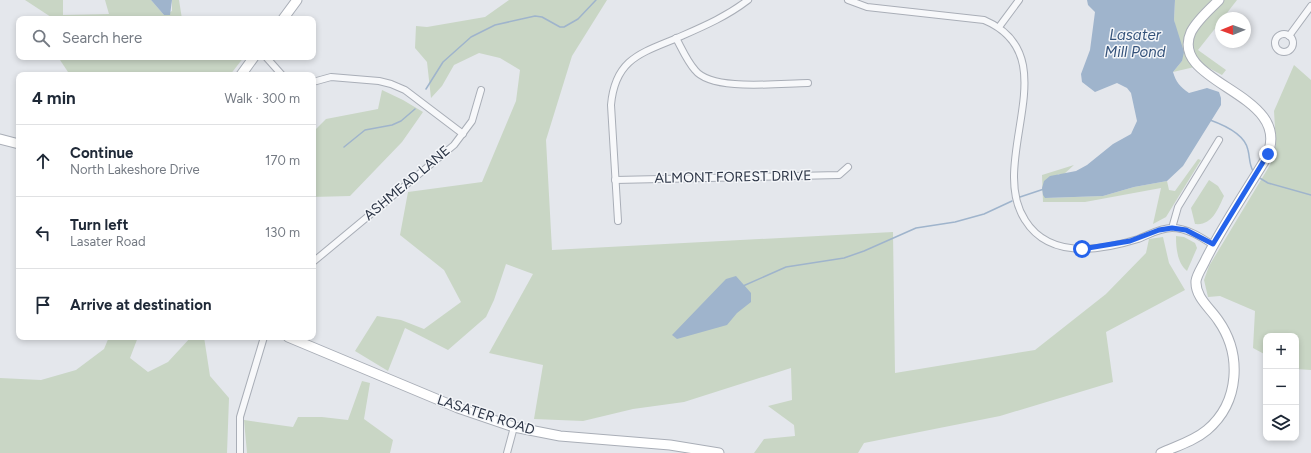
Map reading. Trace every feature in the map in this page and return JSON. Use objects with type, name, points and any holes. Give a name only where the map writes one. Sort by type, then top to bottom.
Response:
[{"type":"street","points":[[285,16],[297,0]]},
{"type":"street","points":[[618,220],[611,105],[612,95],[618,78],[623,70],[637,55],[732,12],[748,0]]},
{"type":"street","points":[[848,0],[867,7],[984,20],[999,26],[1014,40],[1024,66],[1024,88],[1014,188],[1021,212],[1034,232],[1054,245],[1082,249],[1130,241],[1159,230],[1172,228],[1186,230],[1213,244]]},
{"type":"street","points":[[999,26],[1019,0]]},
{"type":"street","points":[[1161,453],[1192,440],[1210,427],[1227,404],[1233,385],[1234,364],[1231,344],[1220,323],[1200,296],[1196,285],[1198,276],[1213,244],[1263,164],[1272,142],[1271,131],[1266,120],[1259,111],[1199,66],[1190,50],[1189,41],[1192,32],[1219,0]]},
{"type":"street","points":[[1289,36],[1311,6]]},
{"type":"street","points":[[676,38],[695,71],[708,80],[723,84],[808,83]]},
{"type":"street","points":[[243,72],[252,60]]},
{"type":"street","points":[[269,60],[279,72]]},
{"type":"street","points":[[316,81],[331,77],[379,81],[391,84],[405,90],[463,134]]},
{"type":"street","name":"ASHMEAD LANE","points":[[316,260],[454,145],[472,121],[481,90]]},
{"type":"street","points":[[0,139],[16,143]]},
{"type":"street","points":[[1172,228],[1178,207],[1219,140]]},
{"type":"street","name":"ALMONT FOREST DRIVE","points":[[615,180],[839,175],[848,167]]},
{"type":"street","points":[[240,453],[240,417],[263,340]]},
{"type":"street","name":"LASATER ROAD","points":[[295,340],[458,408],[514,427],[560,436],[670,445],[719,453]]},
{"type":"street","points":[[507,453],[514,427]]},
{"type":"green space","points":[[25,0],[63,0],[63,15],[109,14],[105,0],[151,0],[164,15],[172,11],[172,0],[179,0],[182,16],[49,16]]},
{"type":"green space","points":[[509,0],[607,0],[572,56],[546,140],[552,250],[893,232],[895,373],[1035,350],[1106,294],[1146,253],[1149,239],[1163,237],[1169,263],[1185,290],[1106,332],[1113,382],[1000,416],[864,443],[858,453],[754,453],[764,439],[795,436],[794,425],[768,406],[792,400],[791,368],[684,402],[633,409],[583,421],[534,419],[543,365],[489,353],[533,274],[506,264],[494,300],[486,317],[448,350],[405,328],[388,371],[355,351],[377,316],[401,320],[424,329],[461,302],[444,270],[400,235],[408,192],[482,182],[516,101],[520,70],[500,58],[479,53],[454,65],[442,86],[431,98],[427,62],[415,48],[416,26],[427,27],[485,17]]},
{"type":"green space","points":[[1175,0],[1237,0],[1228,12],[1215,12],[1215,29],[1198,50],[1226,70],[1222,75],[1203,65],[1173,72],[1182,61],[1174,20]]},
{"type":"green space","points":[[60,60],[242,60],[232,72],[68,72]]},
{"type":"green space","points":[[1294,65],[1311,80],[1311,370],[1299,369],[1299,333],[1263,333],[1263,353],[1253,348],[1255,311],[1220,296],[1208,297],[1204,280],[1209,266],[1270,165],[1276,145],[1274,111]]},
{"type":"green space","points":[[382,90],[423,112],[402,142],[350,196],[316,197],[316,129],[326,119],[378,109]]},
{"type":"green space","points":[[1198,159],[1201,160],[1166,217],[1153,224],[1161,188],[1085,202],[1043,202],[1042,175],[1074,165],[1064,174],[1058,174],[1046,198],[1103,196],[1134,187],[1167,181],[1169,190],[1175,191]]},
{"type":"green space","points":[[1209,180],[1218,186],[1224,196],[1214,216],[1206,222],[1195,224],[1191,208]]},
{"type":"green space","points":[[1176,236],[1184,237],[1195,243],[1197,248],[1187,271],[1179,259]]},
{"type":"green space","points":[[108,340],[137,340],[130,358],[148,372],[168,362],[188,340],[204,340],[210,376],[229,398],[227,453],[0,453],[0,378],[41,380],[76,370],[104,349]]},
{"type":"green space","points":[[362,381],[370,383],[364,419],[393,440],[390,453],[247,453],[244,420],[293,427],[298,417],[322,417],[348,420]]},
{"type":"water","points":[[151,0],[172,0],[170,15],[164,15]]},
{"type":"water","name":"Lasater Mill Pond","points":[[1087,0],[1175,0],[1174,20],[1184,52],[1182,61],[1173,72],[1176,79],[1189,93],[1207,88],[1219,92],[1221,105],[1183,166],[1167,181],[1134,187],[1103,196],[1045,198],[1042,188],[1044,181],[1050,176],[1076,171],[1087,165],[1113,144],[1131,134],[1137,121],[1131,93],[1127,88],[1117,83],[1095,92],[1082,82],[1081,74],[1090,50],[1095,12],[1088,5]]},
{"type":"water","points":[[736,276],[751,293],[751,302],[737,313],[727,325],[677,339],[672,335],[726,279]]},
{"type":"waterway","points":[[426,89],[443,62],[471,37],[495,25],[535,16],[542,17],[560,27],[564,27],[578,19],[596,0]]},
{"type":"waterway","points":[[344,147],[365,130],[392,125],[401,121],[415,109]]},
{"type":"waterway","points":[[1210,120],[1227,127],[1243,139],[1248,150],[1253,171]]},
{"type":"waterway","points":[[1258,177],[1268,183],[1311,195]]},
{"type":"waterway","points":[[1020,197],[1044,189]]},
{"type":"waterway","points":[[743,286],[786,267],[844,258],[864,251],[916,228],[955,222],[984,214],[1012,201]]},
{"type":"route","points":[[1082,249],[1130,241],[1146,236],[1163,228],[1180,228],[1213,244],[1268,154]]}]
